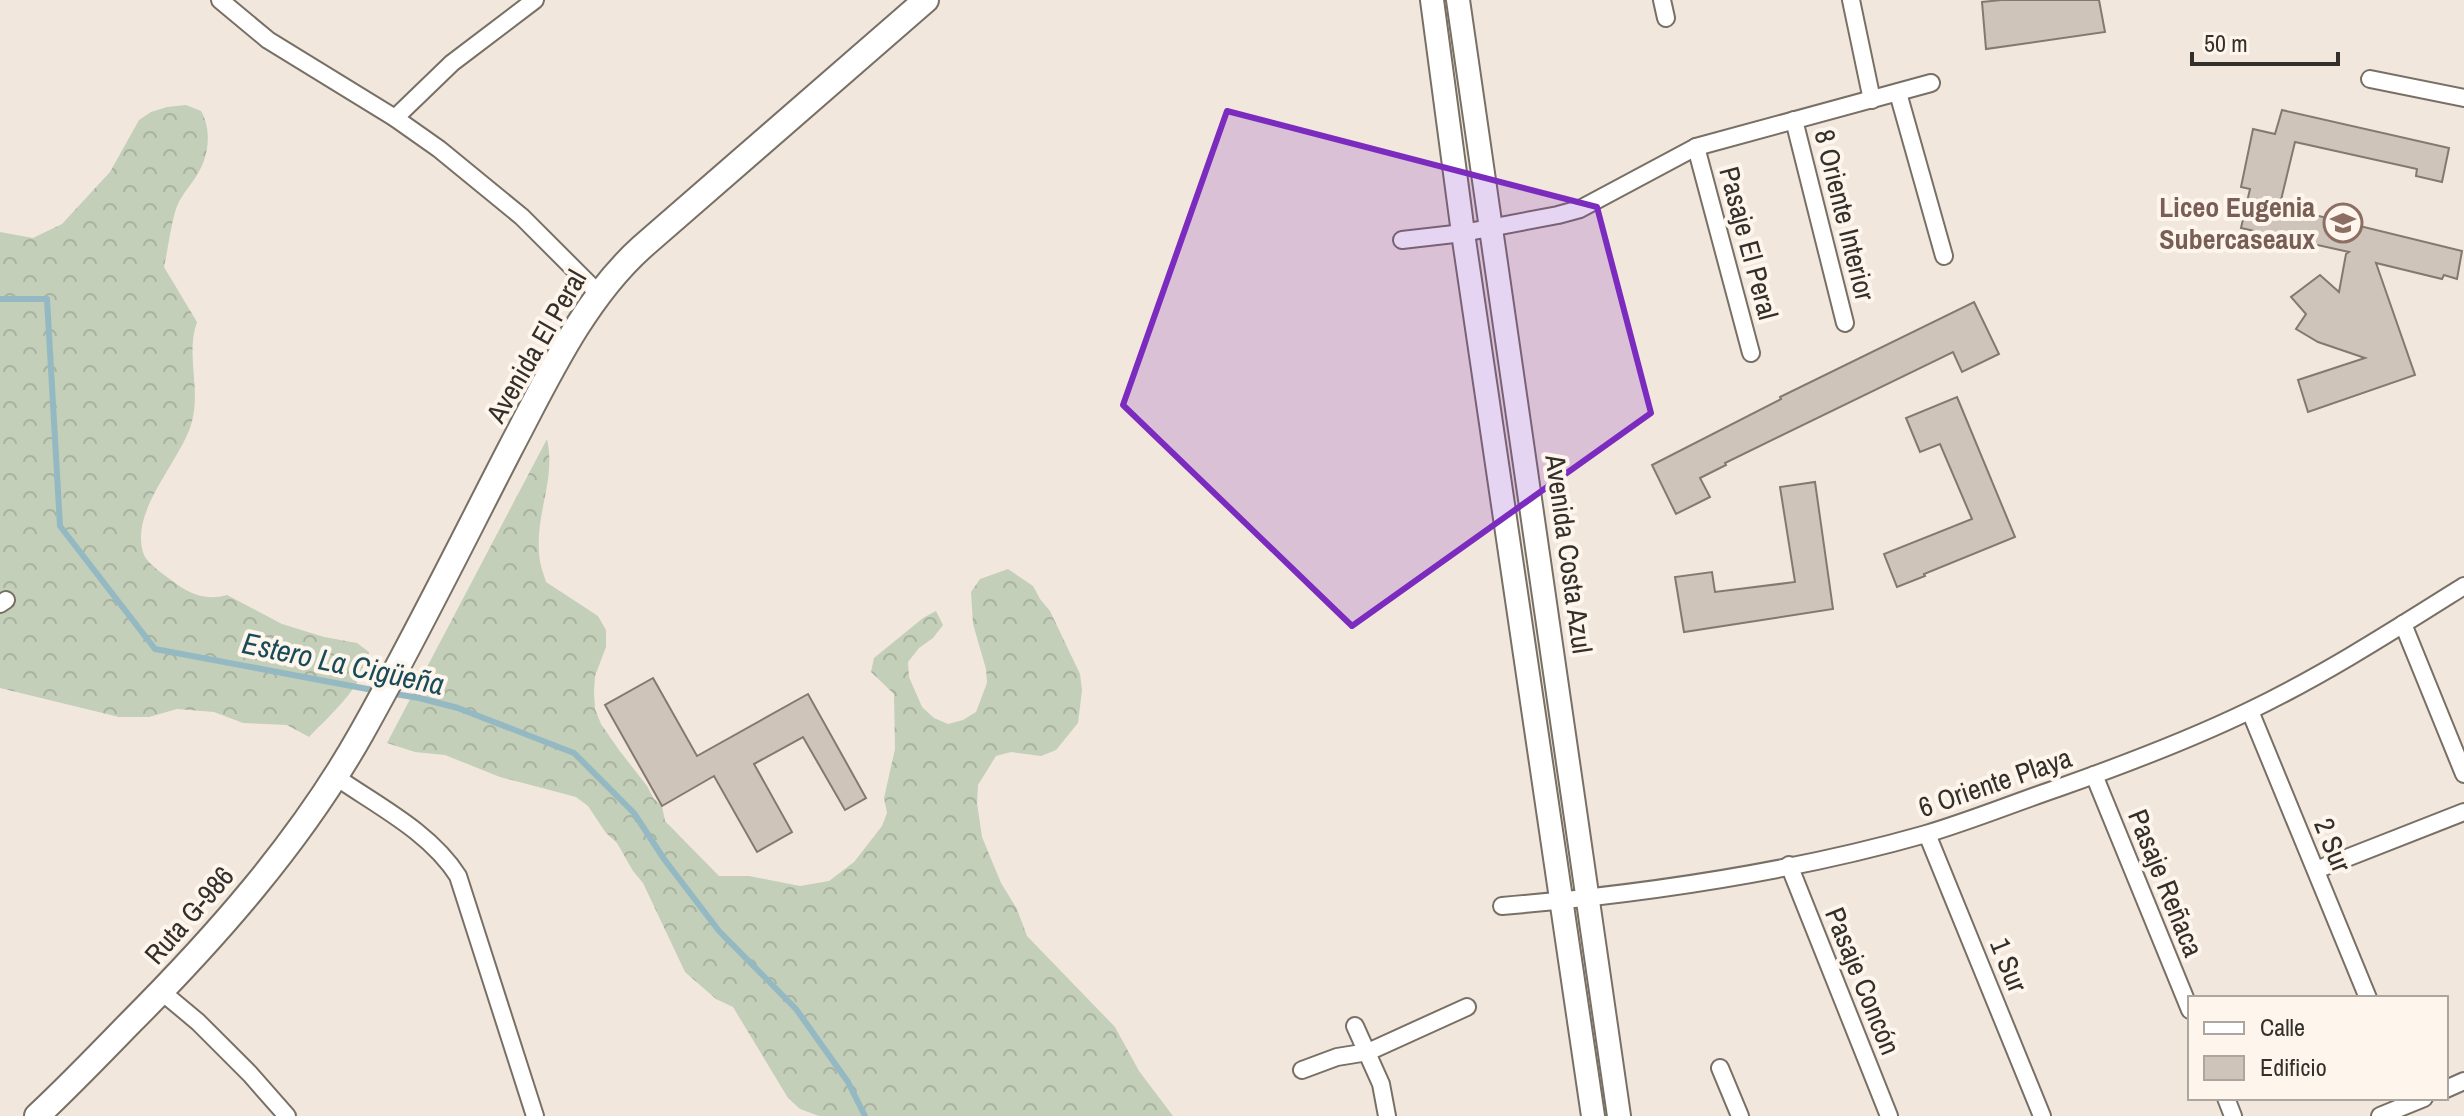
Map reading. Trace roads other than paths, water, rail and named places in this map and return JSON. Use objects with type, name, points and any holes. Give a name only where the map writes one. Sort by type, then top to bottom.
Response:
[{"type":"main road","name":"Avenida El Peral","points":[[362,733],[526,419],[598,293],[642,247],[926,0]]},
{"type":"main road","name":"Ruta G-986","points":[[37,1116],[162,992],[252,889],[336,777],[362,733]]},
{"type":"street","points":[[220,0],[281,48],[395,118],[482,182],[542,236],[598,293]]},
{"type":"street","points":[[395,118],[452,63],[535,0]]},
{"type":"street","name":"Avenida Costa Azul","points":[[1432,0],[1463,233],[1593,1116]]},
{"type":"street","name":"Avenida Costa Azul","points":[[1458,0],[1619,1116]]},
{"type":"street","points":[[1662,0],[1666,18]]},
{"type":"street","points":[[1851,0],[1872,100]]},
{"type":"street","points":[[2370,79],[2464,98]]},
{"type":"street","points":[[1402,240],[1492,228],[1580,209],[1696,147],[1931,83]]},
{"type":"street","points":[[1898,93],[1944,256]]},
{"type":"street","name":"8 Oriente Interior","points":[[1794,120],[1845,323]]},
{"type":"street","name":"Pasaje El Peral","points":[[1696,147],[1751,353]]},
{"type":"street","name":"6 Oriente Playa","points":[[1502,906],[1655,889],[1789,865],[1927,834],[2186,740],[2250,711],[2307,681],[2464,586]]},
{"type":"street","points":[[2403,624],[2464,774]]},
{"type":"street","name":"2 Sur","points":[[2250,711],[2367,996]]},
{"type":"street","name":"Pasaje Reñaca","points":[[2094,775],[2188,1005]]},
{"type":"street","points":[[336,777],[427,839],[458,876],[535,1116]]},
{"type":"street","points":[[2316,870],[2464,812]]},
{"type":"street","name":"1 Sur","points":[[1927,834],[2042,1116]]},
{"type":"street","name":"Pasaje Concón","points":[[1789,865],[1889,1116]]},
{"type":"street","points":[[162,992],[198,1022],[287,1116]]},
{"type":"street","points":[[1302,1070],[1337,1057],[1368,1052],[1467,1007]]},
{"type":"street","points":[[1355,1026],[1381,1084],[1387,1116]]},
{"type":"street","points":[[1720,1068],[1740,1116]]},
{"type":"street","points":[[2380,1116],[2415,1104]]},
{"type":"waterway","name":"Estero La Cigüeña","points":[[0,299],[47,299],[60,526],[155,649],[378,691]]},
{"type":"waterway","name":"Estero La Cigüeña","points":[[389,693],[458,708],[574,753],[634,813],[664,859],[719,931],[796,1009],[848,1082],[865,1116]]},
{"type":"place","name":"Liceo Eugenia Subercaseaux","points":[[2343,223]]}]
